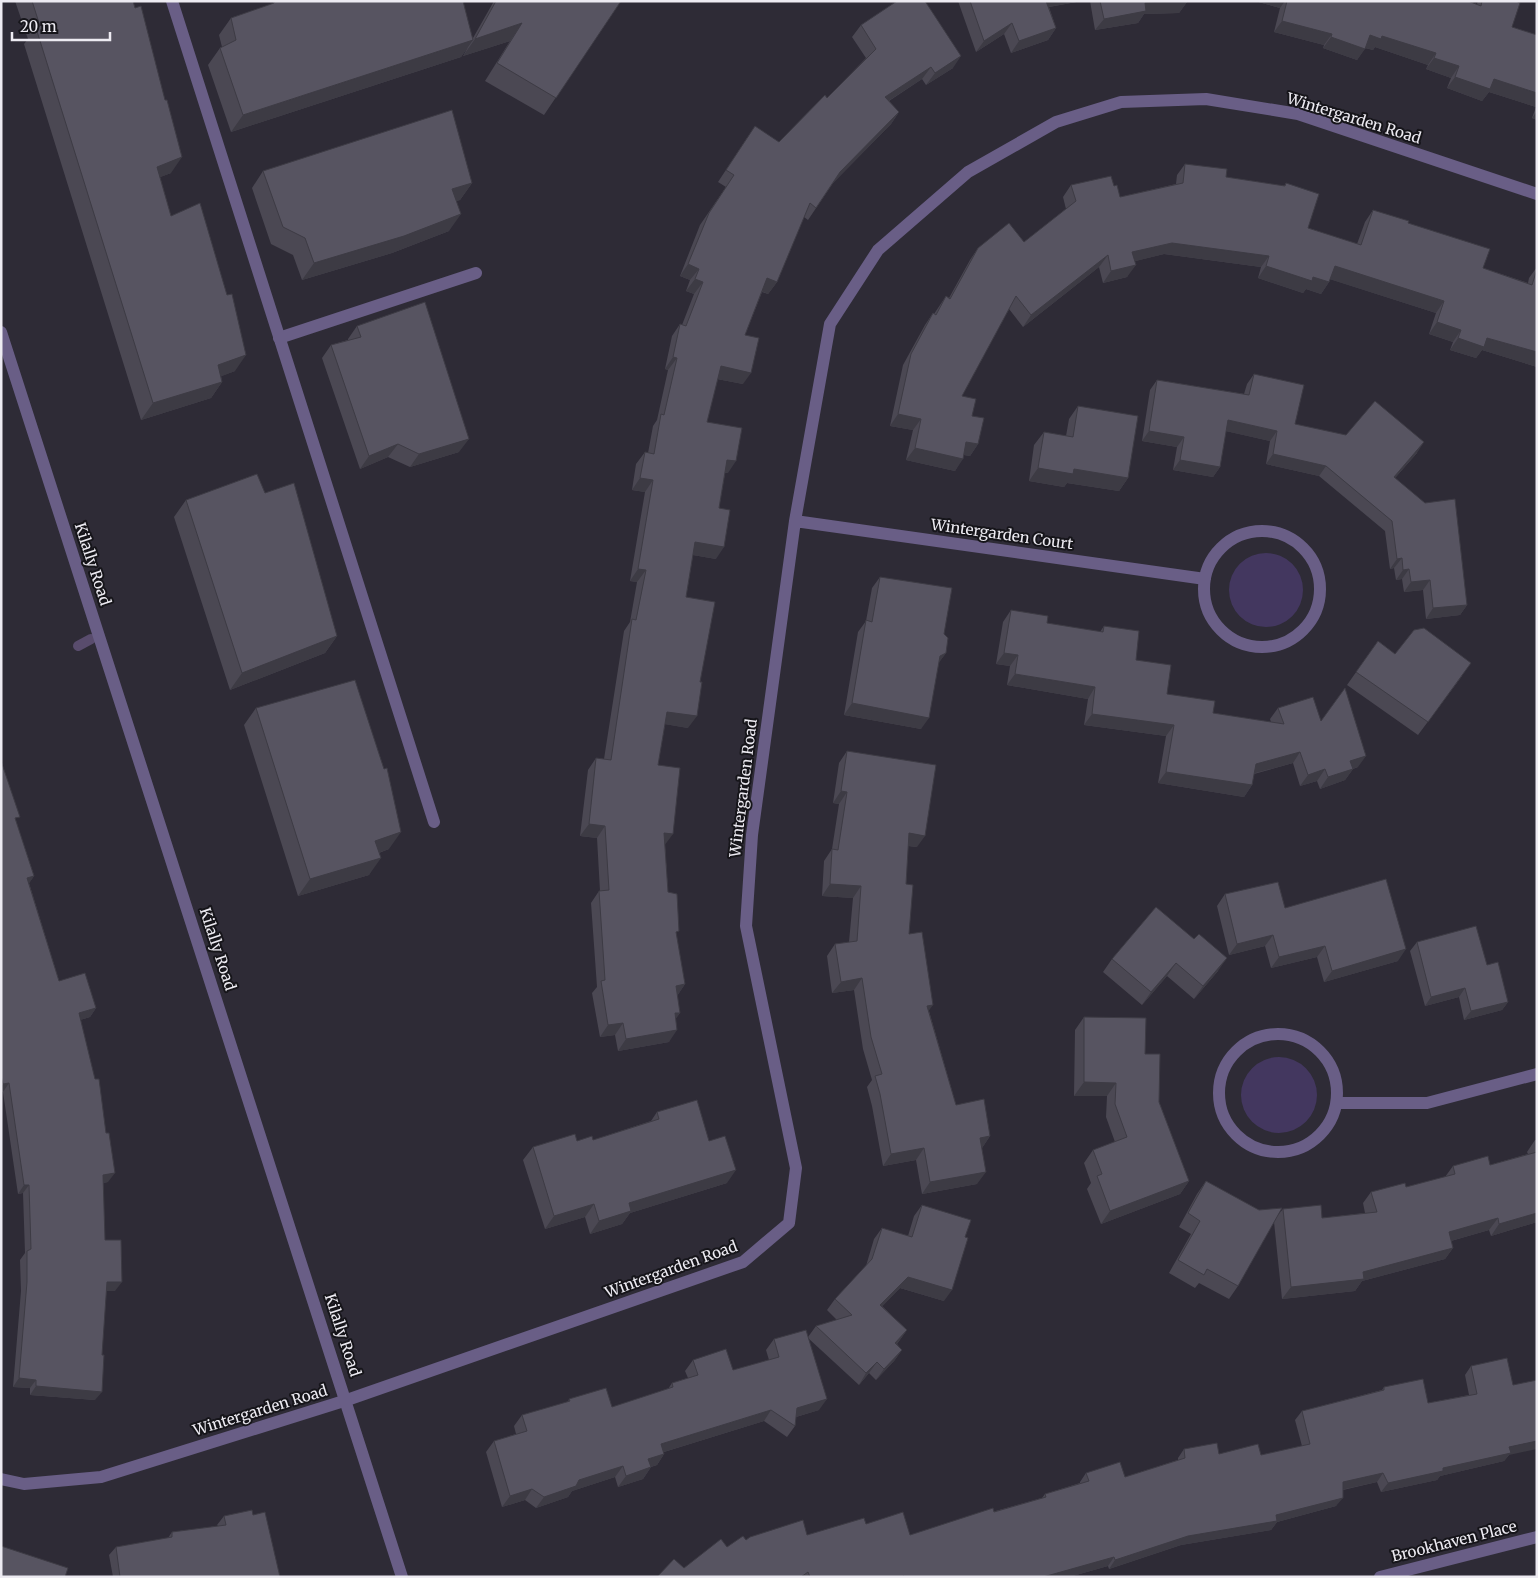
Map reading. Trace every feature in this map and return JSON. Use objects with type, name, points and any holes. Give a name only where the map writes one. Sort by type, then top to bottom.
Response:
[{"type":"street","points":[[174,2],[434,822]]},
{"type":"street","name":"Wintergarden Road","points":[[1,1479],[24,1484],[101,1477],[347,1400],[743,1262],[789,1223],[796,1168],[746,926],[752,835],[795,521],[830,324],[878,250],[968,172],[1056,122],[1121,102],[1206,99],[1298,114],[1537,194]]},
{"type":"street","points":[[279,338],[476,273]]},
{"type":"street","name":"Kilally Road","points":[[1,332],[347,1400],[402,1577]]},
{"type":"street","name":"Wintergarden Court","points":[[795,521],[1205,579]]},
{"type":"street","points":[[1254,531],[1268,531],[1283,534],[1296,541],[1306,551],[1314,563],[1319,577],[1320,592],[1317,608],[1309,624],[1297,636],[1282,644],[1265,647],[1248,645],[1232,639],[1218,628],[1209,613],[1204,596],[1205,579],[1209,565],[1227,542],[1240,535],[1254,531]]},
{"type":"street","points":[[1285,1033],[1304,1039],[1319,1050],[1330,1065],[1337,1083],[1337,1103],[1330,1122],[1318,1138],[1301,1149],[1281,1153],[1261,1151],[1243,1142],[1229,1127],[1220,1109],[1218,1089],[1223,1069],[1233,1053],[1248,1041],[1266,1034],[1285,1033]]},
{"type":"street","points":[[1337,1103],[1427,1103],[1537,1074]]},
{"type":"street","name":"Brookhaven Place","points":[[1380,1577],[1537,1537]]},
{"type":"shaded area","points":[[1259,553],[1273,553],[1287,559],[1297,569],[1303,583],[1303,597],[1297,611],[1287,621],[1273,627],[1259,627],[1245,621],[1235,611],[1229,597],[1229,583],[1235,569],[1245,559]]},
{"type":"shaded area","points":[[1279,1057],[1294,1060],[1306,1068],[1314,1080],[1317,1095],[1314,1110],[1306,1122],[1294,1130],[1279,1133],[1264,1130],[1252,1122],[1244,1110],[1241,1095],[1244,1080],[1252,1068],[1264,1060]]},
{"type":"building","points":[[32,1],[133,1],[135,8],[141,6],[182,157],[157,167],[171,216],[200,203],[227,295],[232,294],[246,355],[218,365],[222,382],[153,403],[36,28],[40,26]]},
{"type":"building","points":[[274,1],[463,1],[473,40],[243,115],[220,48],[236,40],[231,18],[274,3]]},
{"type":"building","points":[[496,1],[621,1],[556,98],[497,63],[522,23],[475,39]]},
{"type":"building","points":[[897,1],[925,1],[961,56],[935,73],[931,67],[885,97],[899,112],[840,172],[816,208],[810,203],[777,282],[767,278],[745,335],[759,338],[751,373],[721,366],[707,422],[742,428],[736,461],[727,460],[719,508],[730,510],[724,547],[695,542],[686,597],[715,602],[700,682],[702,682],[697,716],[667,712],[658,765],[680,768],[673,834],[664,833],[668,892],[677,894],[679,931],[676,932],[685,984],[676,986],[680,1013],[675,1013],[677,1030],[626,1039],[623,1023],[608,1025],[601,981],[605,980],[599,891],[609,890],[605,826],[589,824],[596,758],[611,760],[632,619],[636,620],[646,570],[638,569],[653,480],[640,478],[645,452],[654,454],[661,414],[664,415],[677,358],[673,357],[680,324],[686,326],[703,282],[695,279],[699,269],[688,264],[709,213],[734,175],[726,170],[755,126],[779,142],[825,95],[827,98],[876,49],[861,25]]},
{"type":"building","points":[[970,1],[1046,1],[1056,28],[1019,41],[1012,23],[984,41]]},
{"type":"building","points":[[1100,1],[1187,1],[1145,3],[1146,11],[1104,19]]},
{"type":"building","points":[[1287,1],[1468,1],[1481,6],[1482,1],[1516,1],[1520,3],[1512,27],[1537,35],[1537,93],[1494,79],[1490,89],[1455,77],[1459,66],[1434,58],[1436,53],[1382,36],[1381,39],[1370,35],[1365,49],[1331,37],[1332,34],[1282,21]]},
{"type":"building","points":[[452,110],[472,183],[452,189],[461,214],[404,236],[314,263],[305,238],[283,227],[263,171]]},
{"type":"building","points":[[1185,164],[1227,169],[1226,177],[1285,186],[1286,183],[1319,194],[1308,228],[1361,245],[1373,210],[1490,249],[1483,268],[1532,285],[1537,269],[1537,352],[1487,338],[1484,347],[1458,338],[1461,330],[1437,322],[1444,301],[1335,266],[1329,282],[1313,277],[1312,281],[1266,266],[1269,256],[1172,243],[1132,252],[1136,265],[1111,271],[1108,255],[1031,315],[1016,296],[962,396],[976,399],[972,416],[984,418],[978,444],[966,442],[963,459],[915,448],[921,419],[898,414],[911,354],[933,313],[936,315],[946,296],[950,299],[978,248],[1009,223],[1024,242],[1076,201],[1071,185],[1111,176],[1114,186],[1117,185],[1120,197],[1183,183]]},
{"type":"building","points":[[425,302],[469,439],[419,454],[398,444],[369,456],[331,345],[361,337],[357,326]]},
{"type":"building","points":[[1254,374],[1304,385],[1295,424],[1346,435],[1375,401],[1424,442],[1394,477],[1425,503],[1455,499],[1467,605],[1433,608],[1430,580],[1411,582],[1409,569],[1403,570],[1402,558],[1397,559],[1392,521],[1326,466],[1273,454],[1277,431],[1228,420],[1220,467],[1180,460],[1184,437],[1149,431],[1157,380],[1249,395]]},
{"type":"building","points":[[1078,406],[1138,416],[1128,478],[1074,469],[1073,474],[1038,468],[1044,432],[1073,437]]},
{"type":"building","points":[[257,474],[265,493],[294,483],[337,636],[242,673],[186,500]]},
{"type":"building","points":[[880,577],[952,588],[944,634],[948,638],[946,653],[940,656],[929,718],[852,703],[866,620],[872,622]]},
{"type":"building","points":[[1011,610],[1048,616],[1047,623],[1103,632],[1104,626],[1139,631],[1136,660],[1171,665],[1167,694],[1215,701],[1213,713],[1284,724],[1278,708],[1313,697],[1321,721],[1345,688],[1366,756],[1350,761],[1353,769],[1328,777],[1325,769],[1308,775],[1300,752],[1256,764],[1252,785],[1166,772],[1174,725],[1092,714],[1095,687],[1015,674],[1018,655],[1004,653]]},
{"type":"building","points":[[1424,628],[1471,663],[1428,722],[1356,672],[1378,641],[1395,654],[1414,630]]},
{"type":"building","points":[[355,680],[384,769],[387,768],[401,832],[375,841],[381,858],[310,879],[256,708]]},
{"type":"building","points":[[847,751],[936,765],[925,836],[909,833],[906,884],[913,885],[909,934],[922,932],[933,1005],[927,1006],[956,1105],[984,1099],[990,1136],[980,1138],[986,1172],[930,1182],[924,1148],[891,1154],[875,1076],[882,1074],[871,1037],[862,978],[841,982],[835,944],[857,941],[861,886],[830,884],[832,849],[838,850],[847,792],[841,791]]},
{"type":"building","points":[[1,761],[20,817],[15,818],[34,876],[27,878],[59,981],[85,973],[96,1008],[79,1013],[95,1079],[99,1079],[106,1133],[109,1133],[115,1173],[103,1175],[105,1240],[121,1240],[122,1282],[107,1282],[102,1355],[104,1355],[102,1392],[36,1386],[36,1380],[19,1378],[27,1282],[27,1251],[31,1249],[29,1185],[24,1185],[9,1083],[3,1084],[1,1076]]},
{"type":"building","points":[[1386,879],[1406,949],[1332,971],[1325,946],[1279,957],[1273,935],[1237,944],[1225,894],[1278,882],[1285,908]]},
{"type":"building","points":[[1156,907],[1194,939],[1199,934],[1227,958],[1203,986],[1176,963],[1151,992],[1112,959]]},
{"type":"building","points":[[1476,926],[1487,965],[1498,962],[1508,1002],[1471,1011],[1465,988],[1431,997],[1417,942]]},
{"type":"building","points":[[1084,1017],[1146,1018],[1145,1054],[1160,1054],[1159,1102],[1189,1181],[1110,1211],[1097,1176],[1102,1174],[1093,1150],[1127,1137],[1115,1104],[1116,1083],[1084,1082]]},
{"type":"building","points":[[697,1100],[709,1141],[725,1136],[736,1170],[629,1203],[631,1211],[599,1221],[594,1204],[554,1216],[533,1147],[575,1134],[577,1141],[592,1136],[593,1140],[659,1119],[657,1112]]},
{"type":"building","points":[[1537,1152],[1537,1213],[1499,1224],[1498,1218],[1449,1232],[1453,1248],[1363,1272],[1364,1279],[1291,1287],[1283,1209],[1321,1205],[1322,1218],[1377,1212],[1371,1192],[1405,1183],[1406,1187],[1455,1174],[1453,1166],[1488,1156],[1490,1165]]},
{"type":"building","points":[[1206,1181],[1259,1210],[1282,1208],[1238,1286],[1207,1269],[1204,1275],[1178,1260],[1200,1221],[1188,1213]]},
{"type":"building","points":[[922,1205],[971,1220],[965,1237],[968,1238],[952,1290],[908,1277],[880,1305],[907,1330],[895,1343],[902,1350],[884,1369],[877,1362],[866,1373],[816,1326],[852,1315],[835,1299],[872,1259],[882,1228],[912,1237]]},
{"type":"building","points":[[806,1330],[827,1399],[797,1408],[795,1426],[771,1410],[661,1444],[664,1454],[648,1459],[651,1467],[626,1476],[623,1466],[579,1480],[576,1486],[544,1497],[532,1489],[510,1496],[494,1441],[527,1431],[522,1415],[606,1388],[612,1407],[673,1387],[672,1383],[698,1375],[693,1360],[726,1349],[733,1370],[779,1357],[774,1339]]},
{"type":"building","points":[[1507,1358],[1513,1385],[1537,1380],[1537,1441],[1509,1447],[1511,1453],[1443,1468],[1443,1471],[1388,1483],[1383,1473],[1343,1482],[1343,1498],[1276,1515],[1277,1521],[1188,1536],[1115,1560],[1114,1557],[1043,1577],[810,1577],[808,1572],[801,1577],[657,1577],[674,1559],[684,1568],[721,1539],[727,1547],[743,1536],[746,1540],[750,1537],[803,1520],[807,1535],[864,1518],[866,1524],[903,1512],[910,1535],[993,1508],[994,1512],[1046,1497],[1045,1494],[1089,1481],[1086,1473],[1120,1462],[1125,1477],[1185,1458],[1184,1449],[1217,1443],[1219,1454],[1258,1444],[1261,1455],[1310,1444],[1302,1411],[1384,1390],[1384,1387],[1423,1379],[1428,1403],[1477,1394],[1471,1366]]},
{"type":"building","points":[[252,1510],[253,1515],[265,1512],[280,1577],[120,1577],[116,1547],[172,1537],[172,1532],[226,1525],[224,1516]]},
{"type":"building","points":[[1,1546],[68,1568],[65,1577],[1,1577]]},
{"type":"waterway","points":[[78,646],[91,639]]}]
